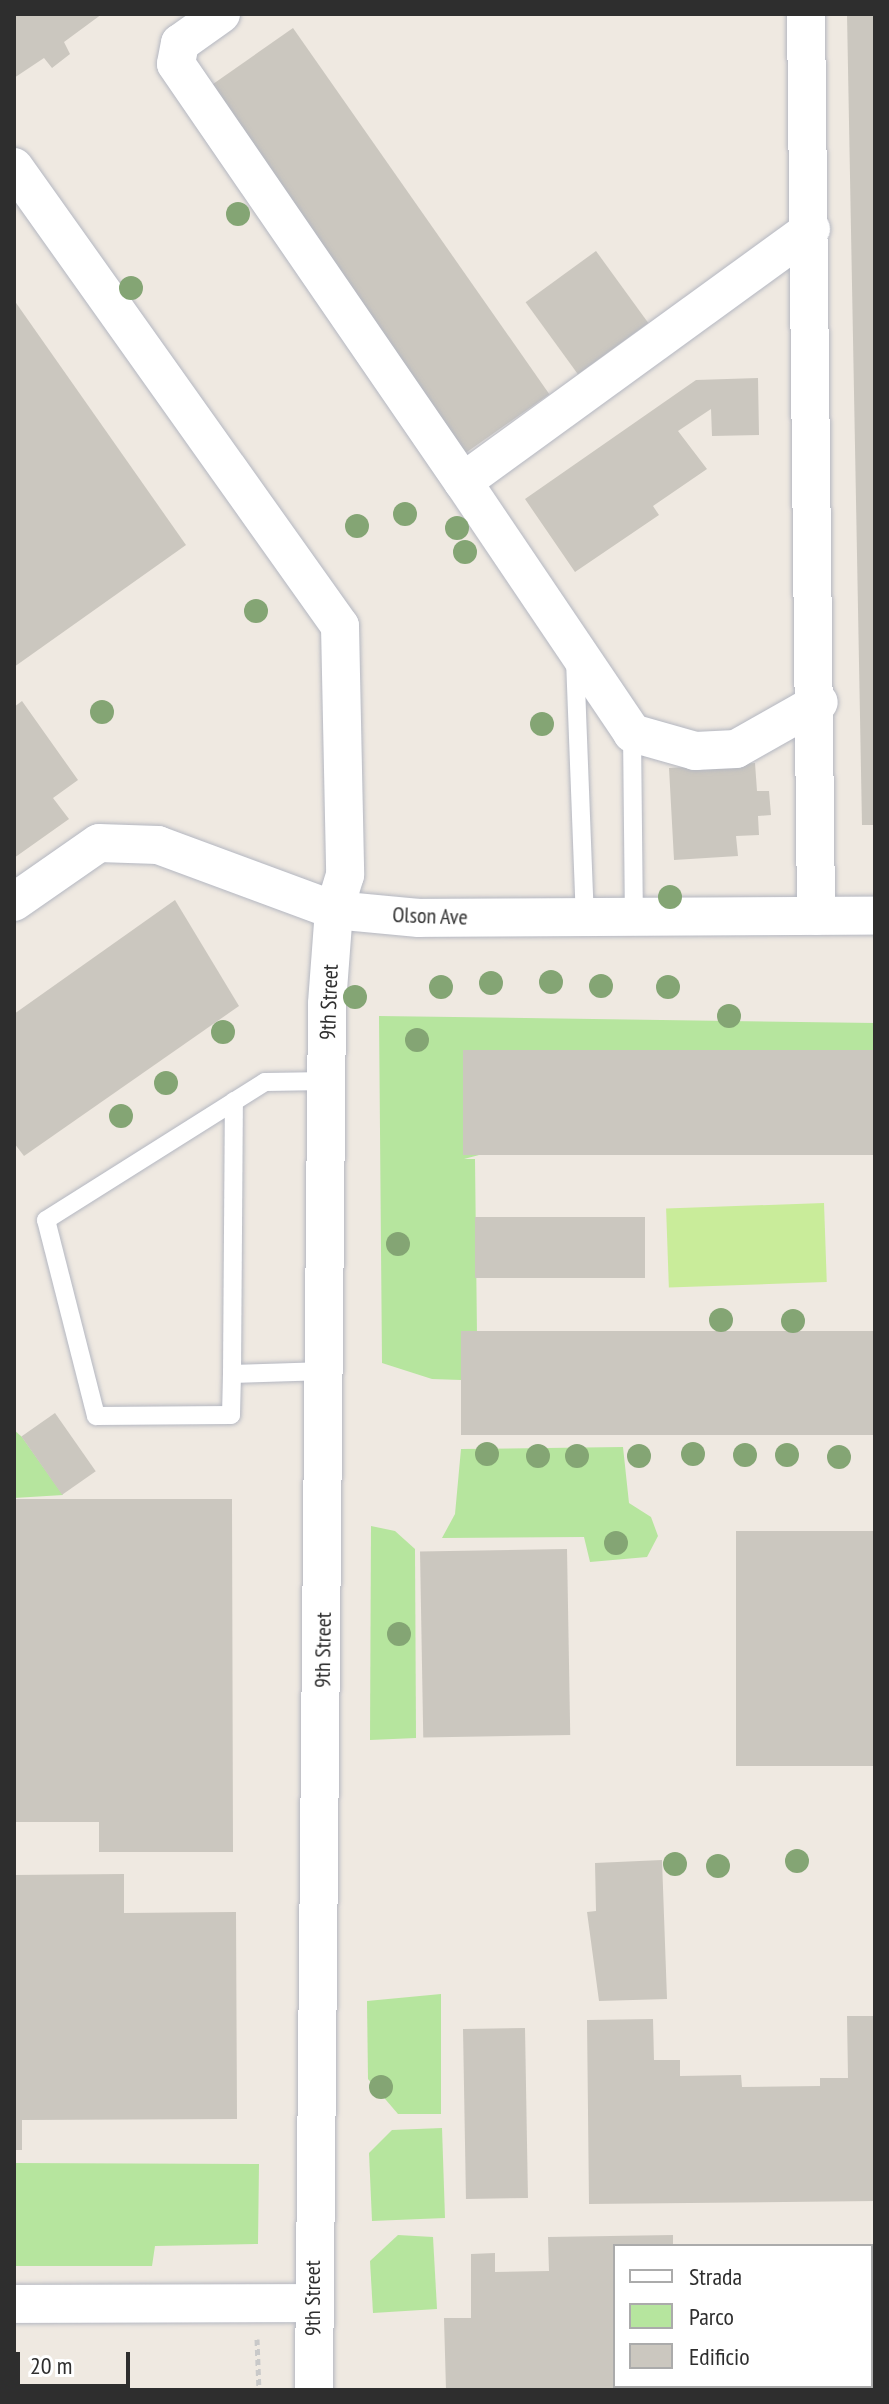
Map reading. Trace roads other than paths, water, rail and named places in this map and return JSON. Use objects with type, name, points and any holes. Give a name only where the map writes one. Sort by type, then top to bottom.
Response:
[{"type":"street","points":[[221,14],[180,43],[176,64],[632,733],[695,751],[736,749],[819,702]]},
{"type":"street","points":[[806,14],[819,702],[816,916]]},
{"type":"street","name":"9th Street","points":[[14,167],[340,626],[345,875],[334,910],[327,1081],[314,2390]]},
{"type":"street","points":[[463,482],[811,229]]},
{"type":"street","name":"Olson Ave","points":[[14,902],[99,843],[158,845],[334,910],[585,917],[875,916]]},
{"type":"street","points":[[14,2304],[313,2303]]},
{"type":"lane","points":[[575,649],[585,917]]},
{"type":"lane","points":[[632,733],[634,917]]},
{"type":"lane","points":[[234,1101],[231,1415],[96,1416],[46,1220],[234,1101],[265,1082],[327,1081]]},
{"type":"lane","points":[[232,1374],[326,1371]]}]
